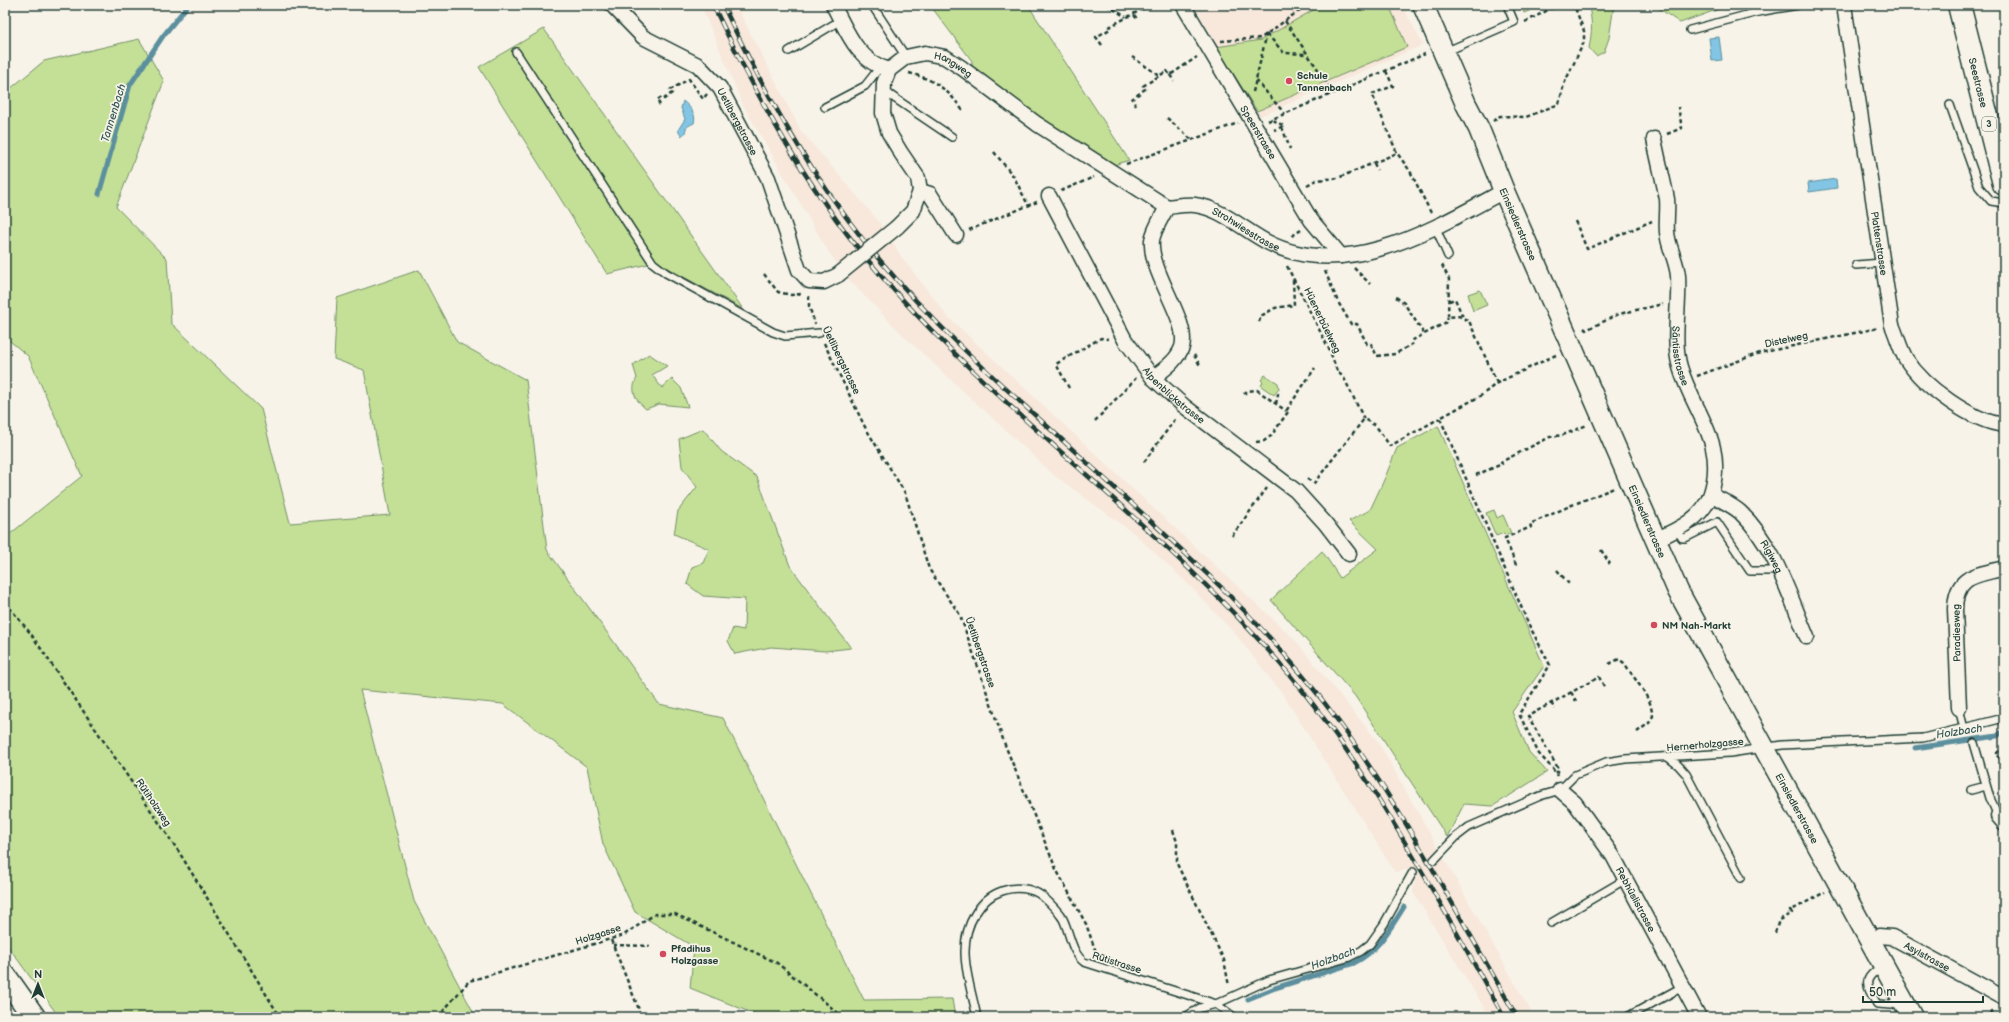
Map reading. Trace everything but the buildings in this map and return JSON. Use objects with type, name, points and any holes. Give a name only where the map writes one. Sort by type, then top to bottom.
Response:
[{"type":"main road","name":"Einsiedlerstrasse","points":[[1423,5],[1438,52],[1479,129],[1602,419],[1678,591],[1912,1017]]},
{"type":"main road","name":"Seestrasse","points":[[1959,5],[2004,184]]},
{"type":"main road","points":[[5,976],[34,1017]]},
{"type":"street","name":"Uetlibergstrasse","points":[[612,5],[642,37],[698,65],[716,84],[768,178],[799,270],[809,281]]},
{"type":"street","points":[[809,281],[824,282],[838,275],[897,227],[913,211],[920,191],[918,178],[901,154],[889,133],[884,113],[884,68],[860,54],[832,5]]},
{"type":"street","name":"Speerstrasse","points":[[1183,5],[1248,112],[1255,127],[1307,214],[1341,256]]},
{"type":"street","name":"Plattenstrasse","points":[[1844,5],[1892,325],[1906,359],[1926,383],[1951,403],[1994,423],[2004,425]]},
{"type":"street","name":"Hangweg","points":[[884,68],[906,57],[925,53],[945,58],[962,68],[1037,124],[1168,207]]},
{"type":"street","name":"Säntisstrasse","points":[[1654,139],[1667,200],[1667,233],[1678,274],[1676,349],[1680,367],[1705,423],[1716,455],[1715,474],[1711,494],[1703,508],[1690,523],[1655,540]]},
{"type":"street","points":[[920,191],[930,194],[956,235]]},
{"type":"street","name":"Strohwiesstrasse","points":[[1168,207],[1195,205],[1216,211],[1268,242],[1283,248],[1302,254],[1341,256],[1374,251],[1437,226],[1504,191]]},
{"type":"street","name":"Alpenblickstrasse","points":[[1049,196],[1126,342],[1153,378],[1184,406],[1296,491],[1325,523],[1349,554]]},
{"type":"street","points":[[1153,378],[1171,363],[1182,347],[1181,328],[1153,259],[1152,240],[1156,227],[1168,207]]},
{"type":"street","name":"Rigiweg","points":[[1711,494],[1738,511],[1752,525],[1778,569],[1807,637]]},
{"type":"street","name":"Paradiesweg","points":[[1959,708],[1955,609],[1956,593],[1960,585],[1966,580],[2004,568]]},
{"type":"street","name":"Rebhüslistrasse","points":[[1560,790],[1575,803],[1595,829],[1626,878],[1699,1017]]},
{"type":"street","name":"Asylstrasse","points":[[1870,940],[1878,936],[1892,937],[2004,998]]},
{"type":"lane","points":[[872,5],[906,57]]},
{"type":"lane","points":[[1438,52],[1514,22],[1507,5]]},
{"type":"lane","points":[[1690,30],[1758,12],[1798,5]]},
{"type":"lane","points":[[789,51],[841,20]]},
{"type":"lane","points":[[516,52],[653,263],[666,273],[773,332],[785,336],[819,333]]},
{"type":"lane","points":[[825,106],[865,86],[884,68]]},
{"type":"lane","points":[[884,91],[952,137]]},
{"type":"lane","points":[[1950,105],[1979,187],[1992,201],[2004,203]]},
{"type":"lane","points":[[1437,226],[1448,256]]},
{"type":"lane","points":[[1856,265],[1882,263]]},
{"type":"lane","points":[[1677,530],[1682,538],[1685,538],[1717,522],[1750,571],[1770,572],[1778,569]]},
{"type":"lane","name":"Paradiesweg","points":[[1959,708],[1964,729]]},
{"type":"lane","name":"Hernerholzgasse","points":[[1434,860],[1468,827],[1540,796],[1560,790],[1575,775],[1606,762],[1625,759],[1669,758],[1730,753],[1782,745],[1923,738],[2004,718]]},
{"type":"lane","points":[[1974,743],[1990,798],[2001,819]]},
{"type":"lane","points":[[1669,758],[1686,774],[1741,878]]},
{"type":"lane","points":[[1971,790],[1986,786]]},
{"type":"lane","points":[[1185,1017],[1200,1008],[1216,1004],[1270,980],[1347,958],[1361,951],[1370,944],[1384,924],[1414,872]]},
{"type":"lane","points":[[1551,923],[1626,878]]},
{"type":"lane","name":"Rütistrasse","points":[[978,1017],[964,961],[964,939],[979,906],[998,892],[1020,888],[1033,891],[1042,896],[1062,918],[1079,958],[1102,968],[1216,1004],[1234,1017]]},
{"type":"lane","points":[[1627,1017],[1684,986]]},
{"type":"path","points":[[1106,5],[1126,17]]},
{"type":"path","points":[[1102,46],[1096,38],[1110,30],[1109,27],[1132,13],[1134,15],[1150,5]]},
{"type":"path","points":[[1170,75],[1207,46],[1261,38],[1307,5]]},
{"type":"path","points":[[1548,5],[1550,10]]},
{"type":"path","points":[[1514,22],[1516,26],[1564,5]]},
{"type":"path","points":[[1494,120],[1500,116],[1526,117],[1559,104],[1564,84],[1584,42],[1584,30],[1574,5]]},
{"type":"path","points":[[1134,15],[1138,20]]},
{"type":"path","points":[[1285,21],[1334,93]]},
{"type":"path","points":[[1267,34],[1284,54],[1308,54]]},
{"type":"path","points":[[1267,34],[1256,80],[1285,114]]},
{"type":"path","points":[[1255,127],[1386,71],[1438,52]]},
{"type":"path","points":[[1132,57],[1160,76]]},
{"type":"path","points":[[884,68],[917,76],[939,85],[953,95],[963,111]]},
{"type":"path","points":[[1136,106],[1132,98],[1145,90],[1143,86],[1168,71],[1174,81]]},
{"type":"path","points":[[1386,71],[1393,86],[1372,94],[1397,154],[1410,171],[1437,226]]},
{"type":"path","points":[[660,105],[657,100],[662,97],[664,99],[672,93],[670,90],[689,79],[703,98],[716,84]]},
{"type":"path","points":[[1654,139],[1682,128],[1678,106]]},
{"type":"path","points":[[1167,118],[1193,141]]},
{"type":"path","points":[[1282,127],[1290,149]]},
{"type":"path","points":[[994,152],[1014,177],[1028,205]]},
{"type":"path","points":[[1294,193],[1316,180],[1338,178],[1397,154]]},
{"type":"path","points":[[1374,163],[1377,170]]},
{"type":"path","points":[[1283,248],[1290,237],[1305,227],[1307,214]]},
{"type":"path","points":[[1574,221],[1587,249],[1667,214]]},
{"type":"path","name":"Hüenerbüelweg","points":[[1283,248],[1281,254],[1330,351],[1337,371],[1344,378],[1364,419]]},
{"type":"path","points":[[1326,256],[1325,272],[1338,302],[1351,324],[1357,324],[1367,344],[1371,344],[1377,356],[1395,354],[1414,343],[1413,340],[1445,323],[1448,317],[1449,279],[1438,258]]},
{"type":"path","points":[[764,274],[778,292],[783,294],[806,294],[809,281]]},
{"type":"path","points":[[1259,322],[1261,316],[1275,308],[1294,305],[1293,276]]},
{"type":"path","name":"Üetlibergstrasse","points":[[809,281],[809,306],[819,333],[865,427],[905,493],[929,569],[960,615],[1005,745],[1056,869],[1086,924],[1102,968]]},
{"type":"path","points":[[1396,297],[1404,303],[1424,334]]},
{"type":"path","points":[[1448,301],[1455,299],[1463,317],[1469,321],[1497,383]]},
{"type":"path","points":[[1581,327],[1586,330],[1619,314],[1678,301]]},
{"type":"path","points":[[1448,317],[1463,317]]},
{"type":"path","name":"Distelweg","points":[[1686,380],[1760,353],[1892,325]]},
{"type":"path","points":[[1069,388],[1056,364],[1071,357],[1101,338],[1126,342]]},
{"type":"path","points":[[1296,491],[1305,478],[1314,483],[1364,419],[1376,426],[1390,446],[1482,395],[1497,383],[1572,348]]},
{"type":"path","points":[[1247,453],[1254,442],[1264,441],[1271,436],[1288,412],[1286,411],[1315,368]]},
{"type":"path","points":[[1095,421],[1137,376]]},
{"type":"path","points":[[1244,394],[1247,391],[1257,390],[1286,411]]},
{"type":"path","points":[[1276,404],[1277,392]]},
{"type":"path","points":[[1144,462],[1167,432],[1184,406]]},
{"type":"path","points":[[1440,418],[1529,625],[1550,665],[1519,714],[1539,754],[1556,773],[1560,790]]},
{"type":"path","points":[[1476,476],[1502,464],[1501,462],[1550,437],[1563,435],[1602,419]]},
{"type":"path","points":[[1232,536],[1266,488],[1272,488],[1270,479],[1274,475]]},
{"type":"path","points":[[1516,565],[1505,538],[1532,527],[1530,524],[1572,505],[1630,482]]},
{"type":"path","points":[[1261,494],[1266,497]]},
{"type":"path","points":[[1601,550],[1610,564]]},
{"type":"path","points":[[1558,570],[1569,584]]},
{"type":"path","name":"Rütiholzweg","points":[[5,602],[31,634],[179,852],[280,1017]]},
{"type":"path","points":[[1609,664],[1619,659],[1624,663],[1650,703],[1653,716],[1649,723],[1637,732]]},
{"type":"path","points":[[1556,773],[1559,770],[1528,716],[1598,677],[1605,688]]},
{"type":"path","points":[[1571,692],[1576,701]]},
{"type":"path","points":[[1551,703],[1555,709]]},
{"type":"path","points":[[2004,746],[1996,754],[2004,763]]},
{"type":"path","points":[[1173,830],[1177,842],[1177,864],[1224,960],[1229,982],[1228,998]]},
{"type":"path","points":[[1775,933],[1779,920],[1792,913],[1790,911],[1827,890]]},
{"type":"path","name":"Holzgasse","points":[[438,1017],[469,981],[611,940],[624,935],[655,914],[675,914],[777,963],[843,1017]]},
{"type":"path","points":[[611,940],[642,1017]]},
{"type":"path","points":[[613,945],[650,946]]},
{"type":"path","points":[[1984,1017],[1988,1014]]},
{"type":"shaded area","points":[[701,5],[736,5],[801,131],[880,223],[903,259],[948,317],[1293,638],[1378,742],[1534,1017],[1490,1017],[1413,892],[1415,882],[1409,869],[1395,872],[1282,693],[1237,636],[1190,586],[1135,534],[1054,475],[907,339],[847,278],[828,251],[743,105]]},
{"type":"shaded area","name":"Schule Tannenbach","points":[[1194,5],[1402,5],[1423,45],[1258,117]]},
{"type":"green space","points":[[930,5],[1028,5],[1129,160],[1114,165],[1045,122],[972,66],[972,61]]},
{"type":"green space","name":"Schule Tannenbach","points":[[1322,5],[1389,5],[1407,47],[1257,111],[1216,47],[1261,40]]},
{"type":"green space","points":[[1521,5],[1543,5],[1524,13]]},
{"type":"green space","points":[[1588,5],[1614,5],[1609,38],[1604,52],[1596,56],[1589,48],[1592,26]]},
{"type":"green space","points":[[1654,5],[1739,5],[1719,9],[1680,23]]},
{"type":"green space","points":[[544,29],[743,309],[656,262],[607,274],[479,67]]},
{"type":"green space","points":[[139,39],[164,81],[116,207],[167,259],[171,323],[261,409],[290,523],[390,515],[364,370],[334,359],[337,298],[419,270],[457,342],[526,380],[547,550],[659,704],[723,718],[864,1000],[952,999],[955,1017],[762,1017],[690,988],[694,947],[635,912],[603,844],[587,767],[503,704],[360,690],[414,901],[476,1017],[59,1017],[5,942],[5,538],[82,476],[28,356],[5,337],[5,93],[44,61]]},
{"type":"green space","points":[[1480,290],[1487,305],[1473,311],[1468,294]]},
{"type":"green space","points":[[649,354],[667,366],[652,375],[662,388],[672,379],[681,388],[688,407],[659,404],[646,409],[636,398],[634,387],[637,378],[633,365]]},
{"type":"green space","points":[[1265,375],[1278,383],[1279,389],[1274,395],[1261,386],[1263,382],[1261,380]]},
{"type":"green space","points":[[1438,426],[1544,666],[1512,712],[1529,752],[1547,772],[1493,806],[1464,804],[1447,837],[1355,696],[1271,600],[1322,551],[1340,578],[1378,549],[1349,521],[1370,510],[1397,448]]},
{"type":"green space","points":[[703,429],[721,451],[757,477],[790,566],[851,648],[825,651],[771,647],[735,654],[728,641],[733,628],[744,630],[745,599],[703,596],[687,584],[692,567],[703,563],[709,549],[674,534],[678,511],[697,487],[682,467],[679,439]]},
{"type":"green space","points":[[1494,510],[1497,518],[1503,515],[1511,533],[1506,535],[1504,533],[1496,536],[1486,513]]},
{"type":"water","points":[[1719,37],[1722,60],[1712,61],[1709,38]]},
{"type":"water","points":[[683,101],[694,114],[695,120],[694,123],[688,126],[685,133],[681,136],[678,130],[685,119],[681,108]]},
{"type":"water","points":[[1836,179],[1837,188],[1809,192],[1808,183]]},
{"type":"waterway","name":"Tannenbach","points":[[99,194],[130,85],[163,36],[188,5]]},
{"type":"waterway","name":"Holzbach","points":[[1915,748],[1997,736],[2004,731]]},
{"type":"waterway","name":"Holzbach","points":[[1248,999],[1275,988],[1354,963],[1377,946],[1404,907]]},
{"type":"railway","points":[[713,5],[765,107],[804,173],[848,235],[872,265],[918,316],[967,365],[1017,413],[1172,552],[1222,601],[1269,651],[1304,693],[1337,736],[1367,781],[1424,875],[1504,1017]]},
{"type":"railway","points":[[723,5],[756,72],[812,168],[855,229],[897,281],[938,324],[1003,386],[1225,591],[1254,620],[1308,682],[1359,750],[1383,787],[1429,863],[1517,1017]]},
{"type":"place","name":"Schule Tannenbach","points":[[1289,81]]},
{"type":"place","name":"NM Nah-Markt","points":[[1654,625]]},
{"type":"place","name":"Pfadihus Holzgasse","points":[[663,954]]}]
